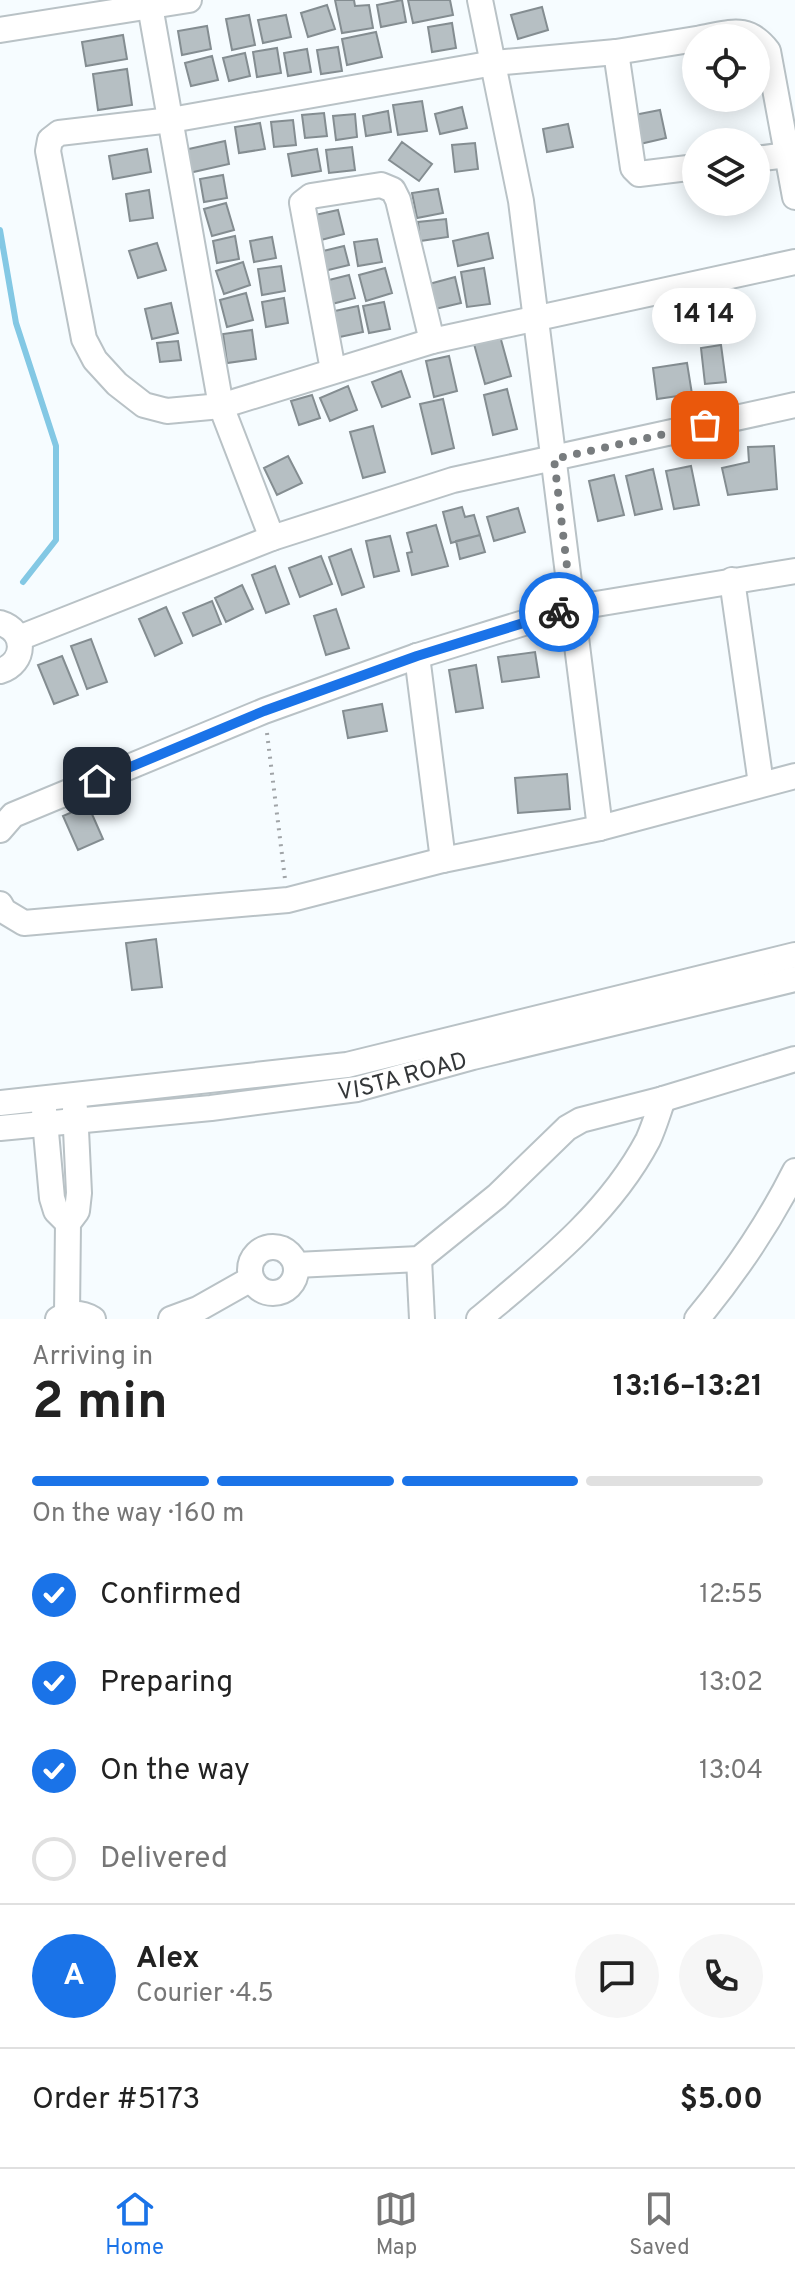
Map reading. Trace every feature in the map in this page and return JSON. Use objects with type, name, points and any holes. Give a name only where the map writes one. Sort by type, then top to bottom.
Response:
[{"type":"street","points":[[0,30],[189,0]]},
{"type":"street","points":[[480,0],[521,201],[600,828]]},
{"type":"street","points":[[150,6],[221,406],[272,538]]},
{"type":"street","points":[[682,41],[616,52],[494,63],[171,120],[59,133],[50,140],[48,151],[84,339],[95,360],[117,384],[144,405],[167,411],[221,406],[432,341],[795,262]]},
{"type":"street","points":[[616,52],[633,168],[639,174],[682,169]]},
{"type":"street","points":[[770,62],[795,197]]},
{"type":"street","points":[[770,157],[787,155]]},
{"type":"street","points":[[333,370],[302,203],[311,196],[381,185],[393,190],[432,341]]},
{"type":"street","points":[[0,671],[11,667],[20,653],[9,630],[272,538],[453,480],[795,405]]},
{"type":"street","points":[[0,830],[13,815],[264,711],[417,656],[572,608],[795,571]]},
{"type":"street","points":[[732,580],[761,784]]},
{"type":"street","points":[[417,656],[443,860]]},
{"type":"street","points":[[0,904],[4,911],[24,923],[288,900],[443,860],[600,828],[795,776]]},
{"type":"street","name":"VISTA ROAD","points":[[0,1103],[347,1065],[599,1028],[717,987],[795,955]]},
{"type":"street","name":"VISTA ROAD","points":[[0,1128],[211,1108],[357,1089],[470,1045],[593,1004],[795,979]]},
{"type":"street","points":[[593,1004],[599,1028]]},
{"type":"street","points":[[296,1265],[419,1259],[497,1196],[567,1128],[581,1120],[795,1059]]},
{"type":"street","points":[[209,1081],[211,1108]]},
{"type":"street","points":[[75,1096],[79,1193],[77,1211],[68,1223],[62,1317],[82,1314],[93,1319]]},
{"type":"street","points":[[43,1099],[52,1198],[56,1211],[68,1223]]},
{"type":"street","points":[[479,1319],[544,1265],[606,1204],[649,1137],[663,1099]]},
{"type":"street","points":[[697,1319],[723,1288],[763,1230],[795,1171]]},
{"type":"street","points":[[265,1247],[285,1249],[296,1265],[292,1284],[275,1294],[265,1292],[251,1279],[251,1260],[265,1247]]},
{"type":"street","points":[[419,1259],[422,1319]]},
{"type":"street","points":[[171,1319],[198,1309],[251,1279]]},
{"type":"path","points":[[264,711],[288,900]]},
{"type":"building","points":[[335,0],[354,0],[355,6],[369,5],[373,28],[342,33]]},
{"type":"building","points":[[402,0],[406,22],[381,27],[377,5]]},
{"type":"building","points":[[408,0],[450,0],[453,15],[413,23]]},
{"type":"building","points":[[327,5],[335,29],[308,37],[301,13]]},
{"type":"building","points":[[542,7],[548,30],[518,39],[511,15]]},
{"type":"building","points":[[249,15],[255,45],[232,50],[226,19]]},
{"type":"building","points":[[286,15],[291,37],[263,43],[258,20]]},
{"type":"building","points":[[452,23],[456,48],[432,52],[428,27]]},
{"type":"building","points":[[207,26],[211,49],[182,55],[178,31]]},
{"type":"building","points":[[376,32],[382,57],[347,65],[342,39]]},
{"type":"building","points":[[123,35],[127,59],[86,66],[82,42]]},
{"type":"building","points":[[338,47],[342,71],[321,74],[317,50]]},
{"type":"building","points":[[277,48],[281,73],[257,77],[253,52]]},
{"type":"building","points":[[307,49],[311,72],[288,76],[284,53]]},
{"type":"building","points":[[245,53],[250,76],[229,81],[223,58]]},
{"type":"building","points":[[212,56],[218,80],[191,86],[185,63]]},
{"type":"building","points":[[127,69],[132,105],[98,110],[93,74]]},
{"type":"building","points":[[422,101],[427,131],[398,135],[393,105]]},
{"type":"building","points":[[462,107],[467,128],[440,134],[435,114]]},
{"type":"building","points":[[660,110],[666,138],[640,144],[634,115]]},
{"type":"building","points":[[388,111],[391,132],[366,136],[363,116]]},
{"type":"building","points":[[324,113],[327,136],[305,138],[302,115]]},
{"type":"building","points":[[355,114],[357,137],[336,140],[333,116]]},
{"type":"building","points":[[293,120],[296,145],[274,147],[271,122]]},
{"type":"building","points":[[260,123],[265,149],[239,153],[235,127]]},
{"type":"building","points":[[568,124],[573,147],[547,152],[543,129]]},
{"type":"building","points":[[225,141],[229,164],[189,173],[184,150]]},
{"type":"building","points":[[402,142],[432,164],[419,181],[389,160]]},
{"type":"building","points":[[475,143],[478,169],[455,172],[452,145]]},
{"type":"building","points":[[352,147],[355,170],[329,173],[326,150]]},
{"type":"building","points":[[147,149],[151,172],[113,179],[109,156]]},
{"type":"building","points":[[317,149],[321,171],[292,176],[288,154]]},
{"type":"building","points":[[223,175],[227,198],[204,202],[200,179]]},
{"type":"building","points":[[438,189],[443,213],[417,218],[412,193]]},
{"type":"building","points":[[149,190],[153,218],[130,221],[126,194]]},
{"type":"building","points":[[226,203],[234,230],[212,236],[204,209]]},
{"type":"building","points":[[338,210],[344,234],[321,240],[315,215]]},
{"type":"building","points":[[446,219],[448,237],[420,241],[418,222]]},
{"type":"building","points":[[488,233],[493,258],[458,266],[453,241]]},
{"type":"building","points":[[235,236],[239,259],[217,263],[213,241]]},
{"type":"building","points":[[272,237],[276,258],[254,262],[250,241]]},
{"type":"building","points":[[377,239],[382,262],[358,266],[354,242]]},
{"type":"building","points":[[157,243],[166,270],[138,278],[129,251]]},
{"type":"building","points":[[344,246],[349,265],[324,271],[319,252]]},
{"type":"building","points":[[243,262],[250,285],[224,294],[216,271]]},
{"type":"building","points":[[281,266],[285,291],[262,295],[258,269]]},
{"type":"building","points":[[385,268],[392,293],[366,301],[359,275]]},
{"type":"building","points":[[484,268],[490,304],[467,307],[461,272]]},
{"type":"building","points":[[349,275],[355,298],[332,304],[325,281]]},
{"type":"building","points":[[455,277],[461,303],[435,309],[429,284]]},
{"type":"building","points":[[246,293],[253,320],[227,327],[220,300]]},
{"type":"building","points":[[284,298],[288,323],[266,327],[262,302]]},
{"type":"building","points":[[384,302],[390,329],[369,333],[363,306]]},
{"type":"building","points":[[171,303],[178,333],[152,339],[145,309]]},
{"type":"building","points":[[358,306],[363,332],[335,338],[330,312]]},
{"type":"building","points":[[252,330],[256,359],[227,363],[223,334]]},
{"type":"building","points":[[500,336],[511,376],[485,384],[474,344]]},
{"type":"building","points":[[178,341],[181,360],[160,362],[157,343]]},
{"type":"building","points":[[721,345],[726,382],[705,384],[701,348]]},
{"type":"building","points":[[449,356],[457,391],[434,397],[426,361]]},
{"type":"building","points":[[687,363],[692,394],[657,399],[653,368]]},
{"type":"building","points":[[401,371],[410,397],[382,407],[372,382]]},
{"type":"building","points":[[348,386],[357,410],[330,421],[320,398]]},
{"type":"building","points":[[507,389],[517,429],[493,435],[484,395]]},
{"type":"building","points":[[312,395],[320,418],[299,425],[291,401]]},
{"type":"building","points":[[443,399],[454,448],[432,454],[420,404]]},
{"type":"building","points":[[373,426],[385,472],[363,478],[350,432]]},
{"type":"building","points":[[774,446],[777,489],[728,495],[722,468],[749,462],[748,447]]},
{"type":"building","points":[[288,456],[302,483],[277,495],[264,468]]},
{"type":"building","points":[[691,466],[699,505],[674,509],[666,471]]},
{"type":"building","points":[[653,469],[662,509],[635,515],[626,476]]},
{"type":"building","points":[[614,475],[624,515],[598,521],[589,481]]},
{"type":"building","points":[[462,507],[465,517],[474,515],[480,535],[451,543],[443,512]]},
{"type":"building","points":[[518,508],[525,532],[494,541],[487,517]]},
{"type":"building","points":[[436,525],[448,566],[412,575],[407,553],[412,552],[407,533]]},
{"type":"building","points":[[480,535],[485,552],[460,559],[456,541]]},
{"type":"building","points":[[390,536],[399,571],[374,577],[366,541]]},
{"type":"building","points":[[351,549],[364,587],[342,595],[329,557]]},
{"type":"building","points":[[321,556],[332,584],[300,597],[289,568]]},
{"type":"building","points":[[275,566],[289,604],[266,613],[252,575]]},
{"type":"building","points":[[242,585],[253,609],[226,622],[215,598]]},
{"type":"building","points":[[212,601],[221,624],[193,636],[183,613]]},
{"type":"building","points":[[166,607],[182,643],[155,656],[139,619]]},
{"type":"building","points":[[336,609],[349,648],[326,655],[314,616]]},
{"type":"building","points":[[91,639],[107,682],[87,689],[71,646]]},
{"type":"building","points":[[535,652],[539,677],[502,682],[498,657]]},
{"type":"building","points":[[62,656],[78,695],[54,704],[38,665]]},
{"type":"building","points":[[476,665],[483,708],[456,712],[449,670]]},
{"type":"building","points":[[382,704],[387,731],[348,738],[343,711]]},
{"type":"building","points":[[567,774],[570,809],[518,813],[515,778]]},
{"type":"building","points":[[88,805],[103,839],[78,850],[63,816]]},
{"type":"building","points":[[156,939],[162,987],[132,990],[126,943]]},
{"type":"waterway","points":[[0,230],[16,323],[56,446],[56,540],[23,582]]},
{"type":"way so far","points":[[559,612],[572,608],[554,459],[705,425]]},
{"type":"place","name":"14 14","points":[[705,425]]},
{"type":"route","points":[[97,781],[264,711],[417,656],[559,612]]}]
